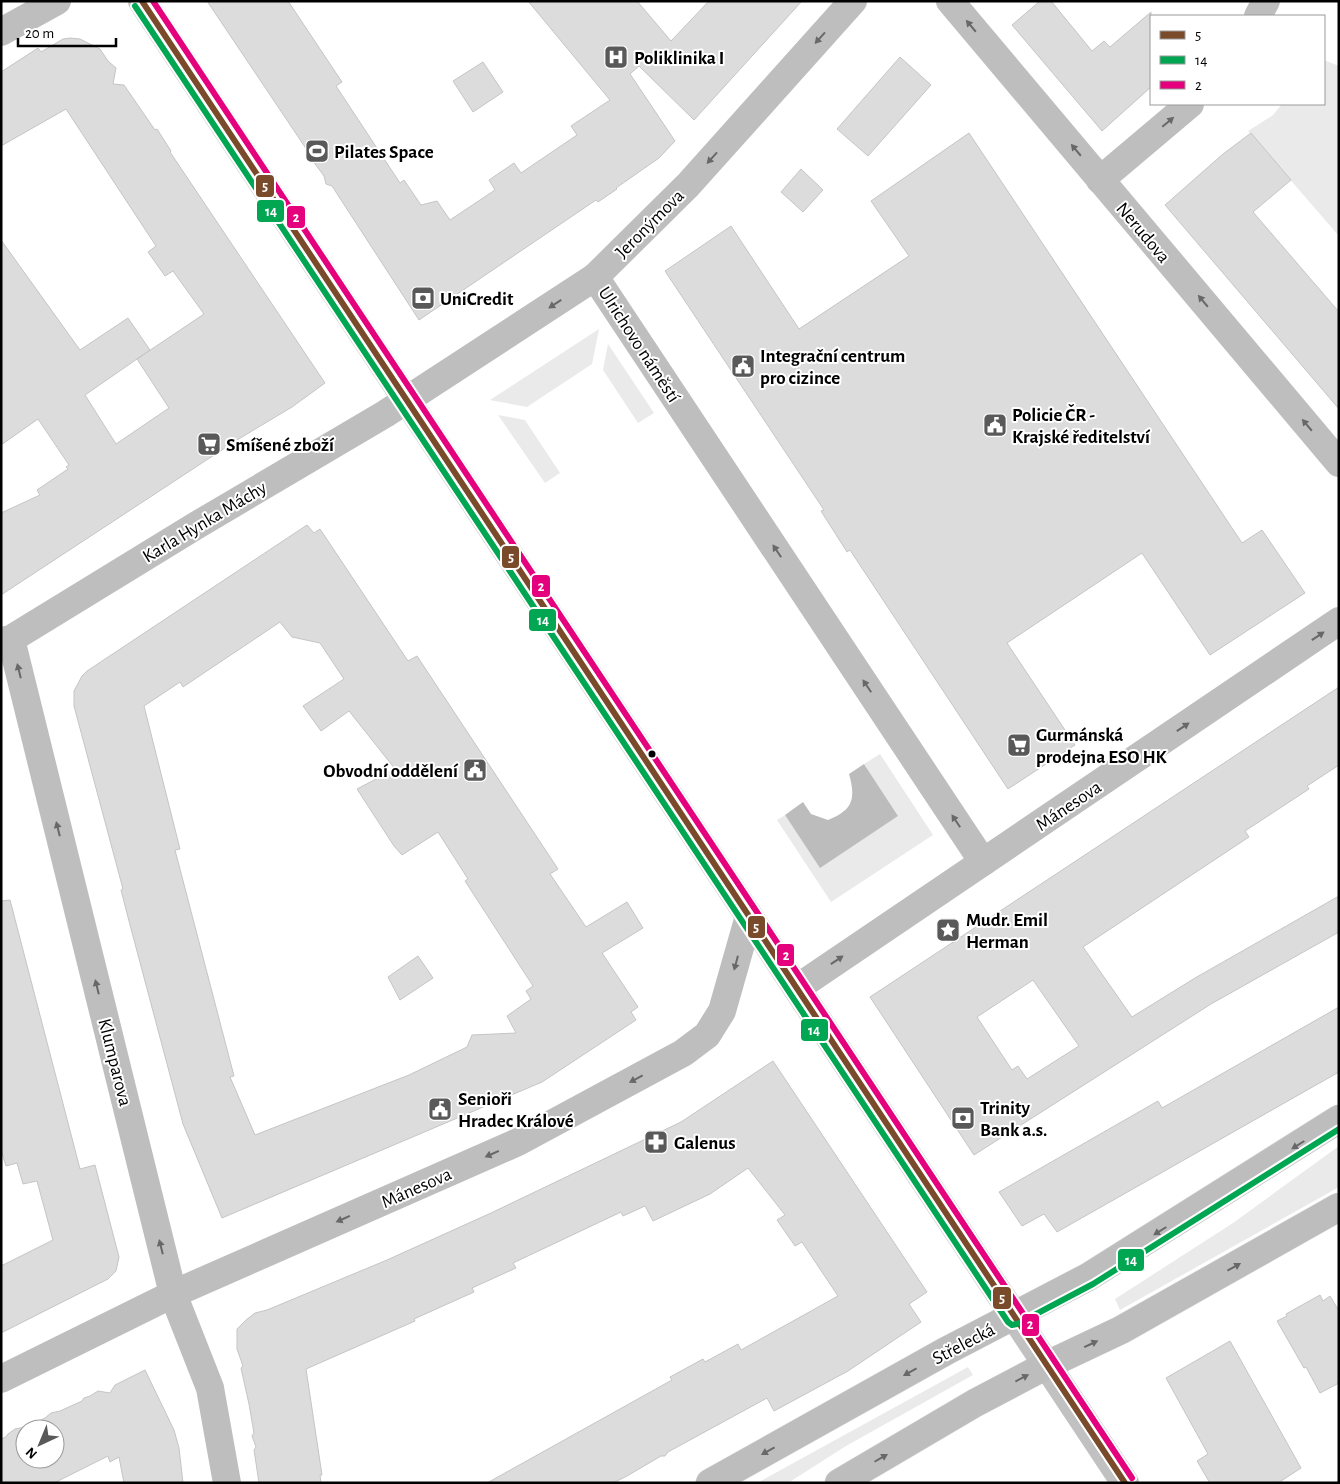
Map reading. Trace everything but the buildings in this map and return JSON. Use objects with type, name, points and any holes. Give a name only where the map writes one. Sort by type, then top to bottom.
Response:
[{"type":"main road","name":"Střelecká","points":[[710,1483],[946,1351],[1088,1277],[1339,1118]]},
{"type":"main road","points":[[839,1483],[975,1403],[1047,1365],[1122,1330],[1339,1207]]},
{"type":"street","points":[[1,32],[57,1]]},
{"type":"street","points":[[142,1],[1125,1483]]},
{"type":"street","name":"Jeronýmova","points":[[407,400],[595,277],[688,185],[853,1]]},
{"type":"street","name":"Nerudova","points":[[950,1],[1339,463]]},
{"type":"street","points":[[1259,15],[1266,1]]},
{"type":"street","points":[[1100,180],[1189,105]]},
{"type":"street","name":"Ulrichovo náměstí","points":[[595,277],[983,862]]},
{"type":"street","name":"Karla Hynka Máchy","points":[[6,640],[407,400]]},
{"type":"street","name":"Mánesova","points":[[797,988],[1339,621]]},
{"type":"street","name":"Klumparova","points":[[6,640],[173,1294],[210,1388],[227,1483]]},
{"type":"street","name":"Mánesova","points":[[1,1379],[173,1294],[518,1142],[683,1053],[707,1035],[722,1012],[749,916]]},
{"type":"shaded area","points":[[1325,60],[1339,66],[1339,236],[1248,131],[1273,115],[1281,105],[1325,105]]},
{"type":"shaded area","points":[[599,329],[592,364],[527,407],[490,400]]},
{"type":"shaded area","points":[[608,344],[654,413],[638,423],[603,370]]},
{"type":"shaded area","points":[[498,415],[525,420],[560,473],[545,483]]},
{"type":"shaded area","points":[[880,754],[933,835],[831,902],[777,820],[785,815],[820,867],[898,816],[864,764]]},
{"type":"shaded area","points":[[864,764],[898,816],[820,868],[785,815],[803,802],[811,814],[828,820],[843,812],[852,797],[849,774]]},
{"type":"shaded area","points":[[1339,1146],[1339,1187],[1120,1310],[1115,1299],[1233,1223]]},
{"type":"shaded area","points":[[968,1367],[973,1375],[846,1446],[788,1483],[757,1483]]},
{"type":"transit line","name":"5","points":[[142,1],[1125,1483]]},
{"type":"transit line","name":"2","points":[[153,1],[1132,1478]]},
{"type":"transit line","name":"14","points":[[135,6],[1008,1322],[1012,1325],[1017,1324],[1093,1284],[1339,1129]]},
{"type":"place","name":"Poliklinika I","points":[[616,57]]},
{"type":"place","name":"Pilates Space","points":[[317,151]]},
{"type":"place","name":"UniCredit","points":[[423,298]]},
{"type":"place","name":"Integrační centrum pro cizince","points":[[743,366]]},
{"type":"place","name":"Policie ČR - Krajské ředitelství","points":[[995,425]]},
{"type":"place","name":"Smíšené zboží","points":[[209,444]]},
{"type":"place","name":"Gurmánská prodejna ESO HK","points":[[1019,745]]},
{"type":"place","name":"Obvodní oddělení","points":[[475,770]]},
{"type":"place","name":"Mudr. Emil Herman","points":[[948,930]]},
{"type":"place","name":"Senioři Hradec Králové","points":[[440,1109]]},
{"type":"place","name":"Trinity Bank a.s.","points":[[963,1118]]},
{"type":"place","name":"Galenus","points":[[656,1142]]}]
